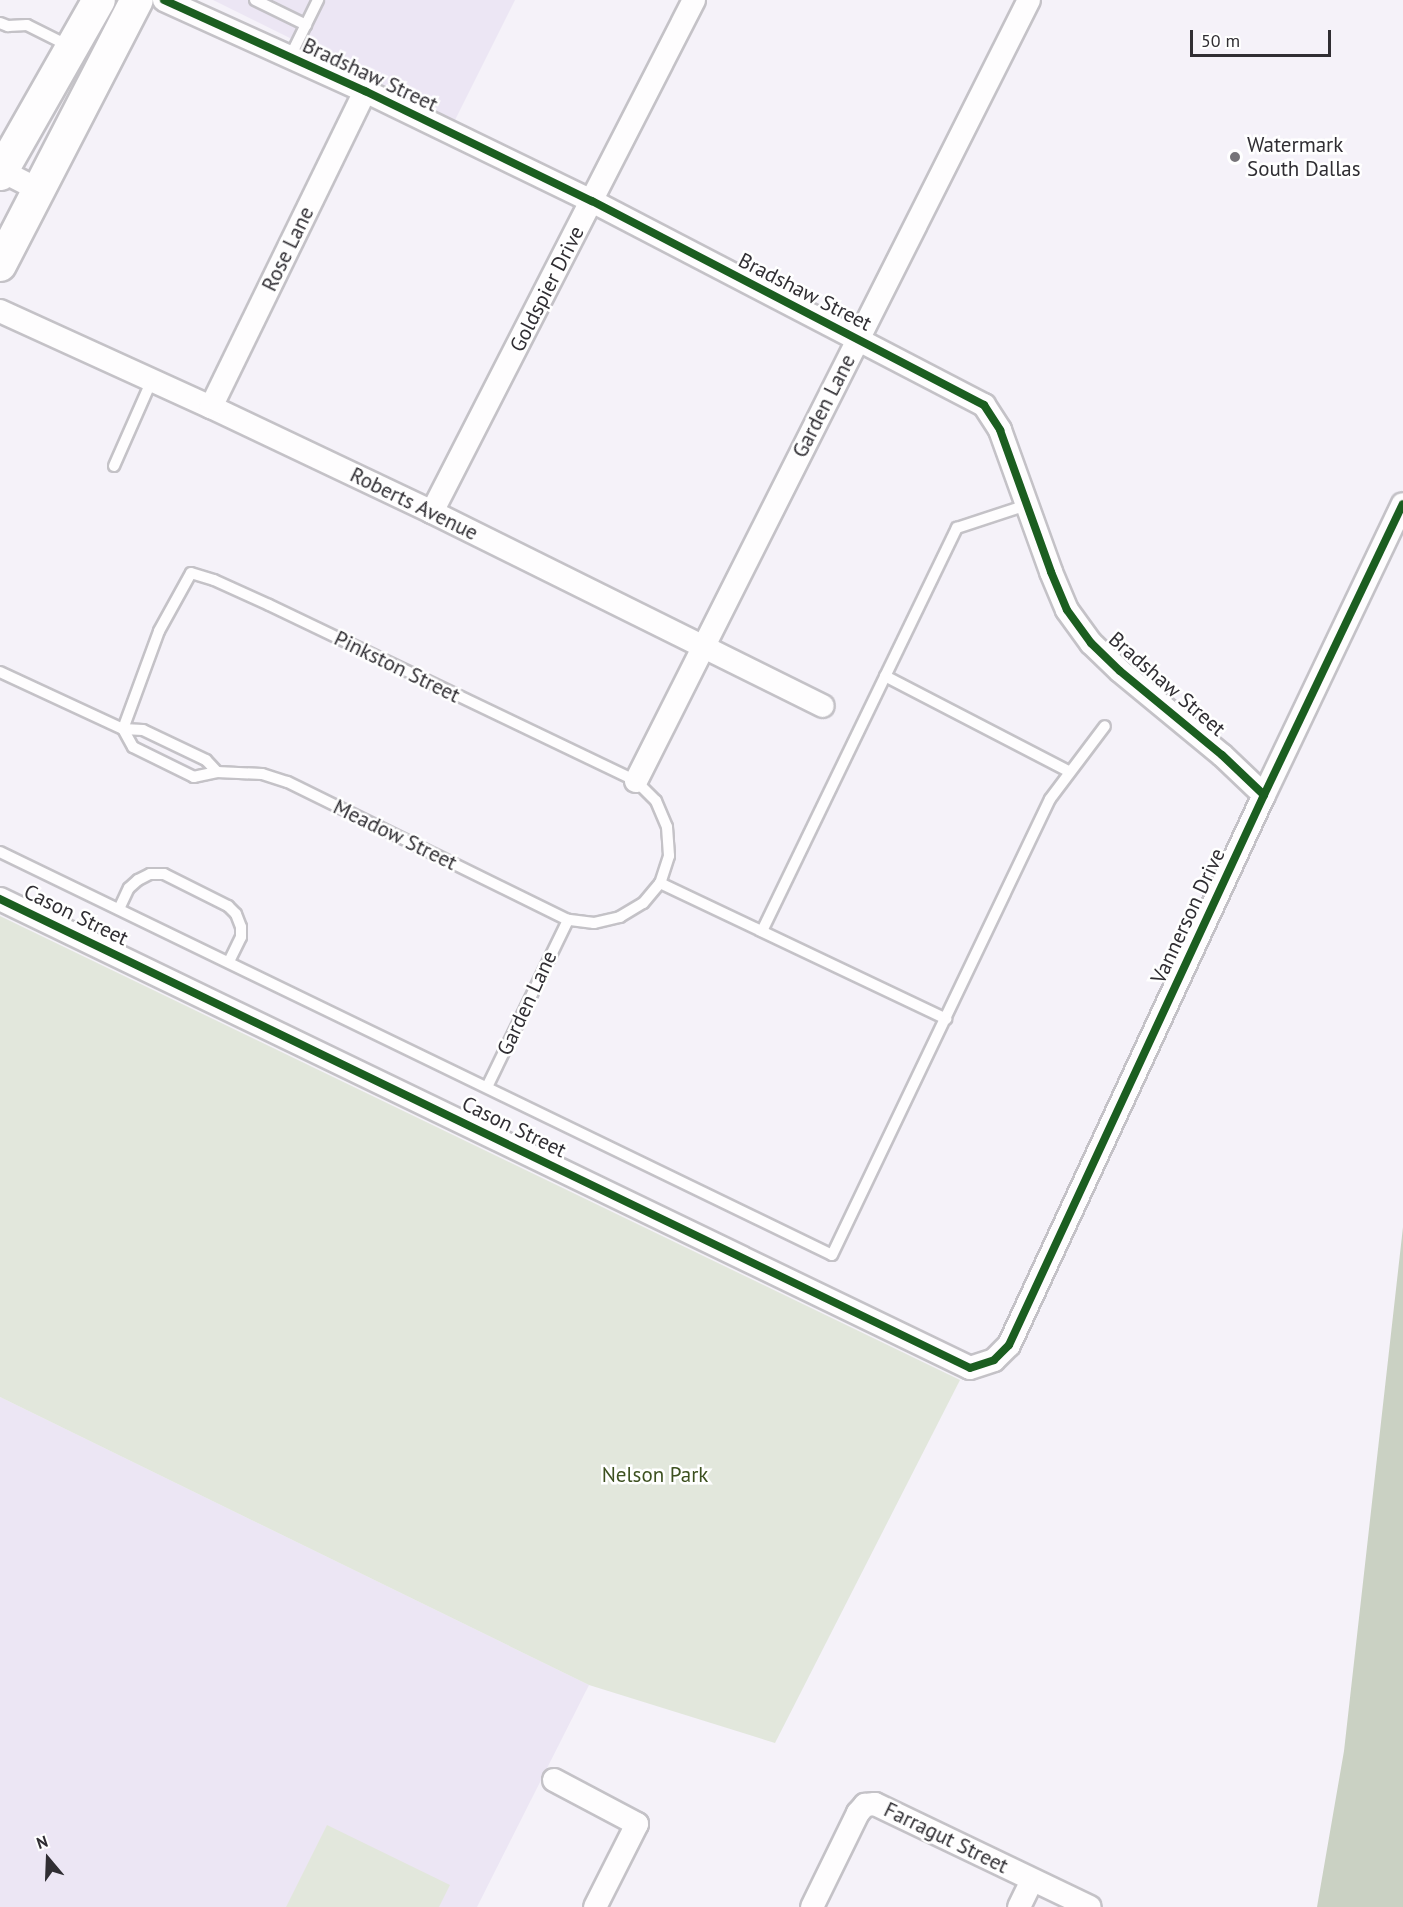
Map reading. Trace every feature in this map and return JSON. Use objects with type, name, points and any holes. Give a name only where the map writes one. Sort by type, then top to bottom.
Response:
[{"type":"main road","points":[[0,172],[99,0]]},
{"type":"main road","points":[[0,266],[138,0]]},
{"type":"street","name":"Bradshaw Street","points":[[164,0],[365,91],[592,201],[984,405],[1000,430],[1050,573],[1067,610],[1091,643],[1120,671],[1222,755],[1264,795]]},
{"type":"street","name":"Goldspier Drive","points":[[432,512],[694,0]]},
{"type":"street","name":"Garden Lane","points":[[636,781],[701,647],[1029,0]]},
{"type":"street","name":"Rose Lane","points":[[211,407],[365,91]]},
{"type":"street","points":[[0,172],[39,190]]},
{"type":"street","name":"Roberts Avenue","points":[[0,311],[211,407],[432,512],[823,706]]},
{"type":"street","name":"Vannerson Drive","points":[[1009,1345],[1264,795],[1403,504]]},
{"type":"street","name":"Cason Street","points":[[0,898],[970,1368],[994,1360],[1009,1345]]},
{"type":"street","points":[[554,1780],[637,1824],[595,1907]]},
{"type":"street","name":"Farragut Street","points":[[812,1907],[858,1813],[865,1805],[875,1804],[1032,1880]]},
{"type":"street","points":[[1019,1907],[1032,1880],[1090,1907]]},
{"type":"lane","points":[[255,0],[306,25]]},
{"type":"lane","points":[[290,57],[318,0]]},
{"type":"lane","points":[[0,23],[8,27],[27,25],[72,48]]},
{"type":"lane","points":[[114,466],[152,380]]},
{"type":"lane","points":[[762,931],[957,528],[1027,505]]},
{"type":"lane","name":"Pinkston Street","points":[[123,729],[159,631],[191,573],[214,580],[636,781]]},
{"type":"lane","name":"Meadow Street","points":[[0,672],[123,729],[143,730],[206,760],[217,772]]},
{"type":"lane","points":[[885,676],[1070,772]]},
{"type":"lane","points":[[0,852],[832,1255],[1050,799],[1105,726]]},
{"type":"lane","name":"Meadow Street","points":[[123,729],[133,747],[194,777],[217,772],[262,774],[287,782],[568,920]]},
{"type":"lane","points":[[568,920],[594,923],[620,917],[643,903],[660,883],[669,856],[667,827],[656,801],[636,781]]},
{"type":"lane","points":[[119,909],[129,888],[138,880],[150,874],[164,874],[228,906],[236,914],[241,927],[241,937],[229,962]]},
{"type":"lane","points":[[660,883],[946,1019]]},
{"type":"lane","name":"Garden Lane","points":[[487,1087],[568,920]]},
{"type":"shaded area","points":[[213,0],[515,0],[455,120]]},
{"type":"shaded area","points":[[1403,1227],[1403,1907],[1317,1907],[1344,1751]]},
{"type":"shaded area","points":[[0,1397],[589,1685],[477,1907],[0,1907]]},
{"type":"green space","name":"Nelson Park","points":[[0,916],[960,1380],[775,1743],[589,1685],[0,1397]]},
{"type":"green space","points":[[327,1825],[450,1885],[439,1907],[286,1907]]},
{"type":"cycle path","points":[[164,0],[365,91],[592,201],[984,405],[1000,430],[1067,610],[1091,643],[1120,671],[1222,755],[1264,795]]},
{"type":"cycle path","points":[[0,899],[970,1368],[994,1360],[1009,1345],[1264,795],[1403,504]]},
{"type":"place","name":"Watermark South Dallas","points":[[1235,157]]}]
